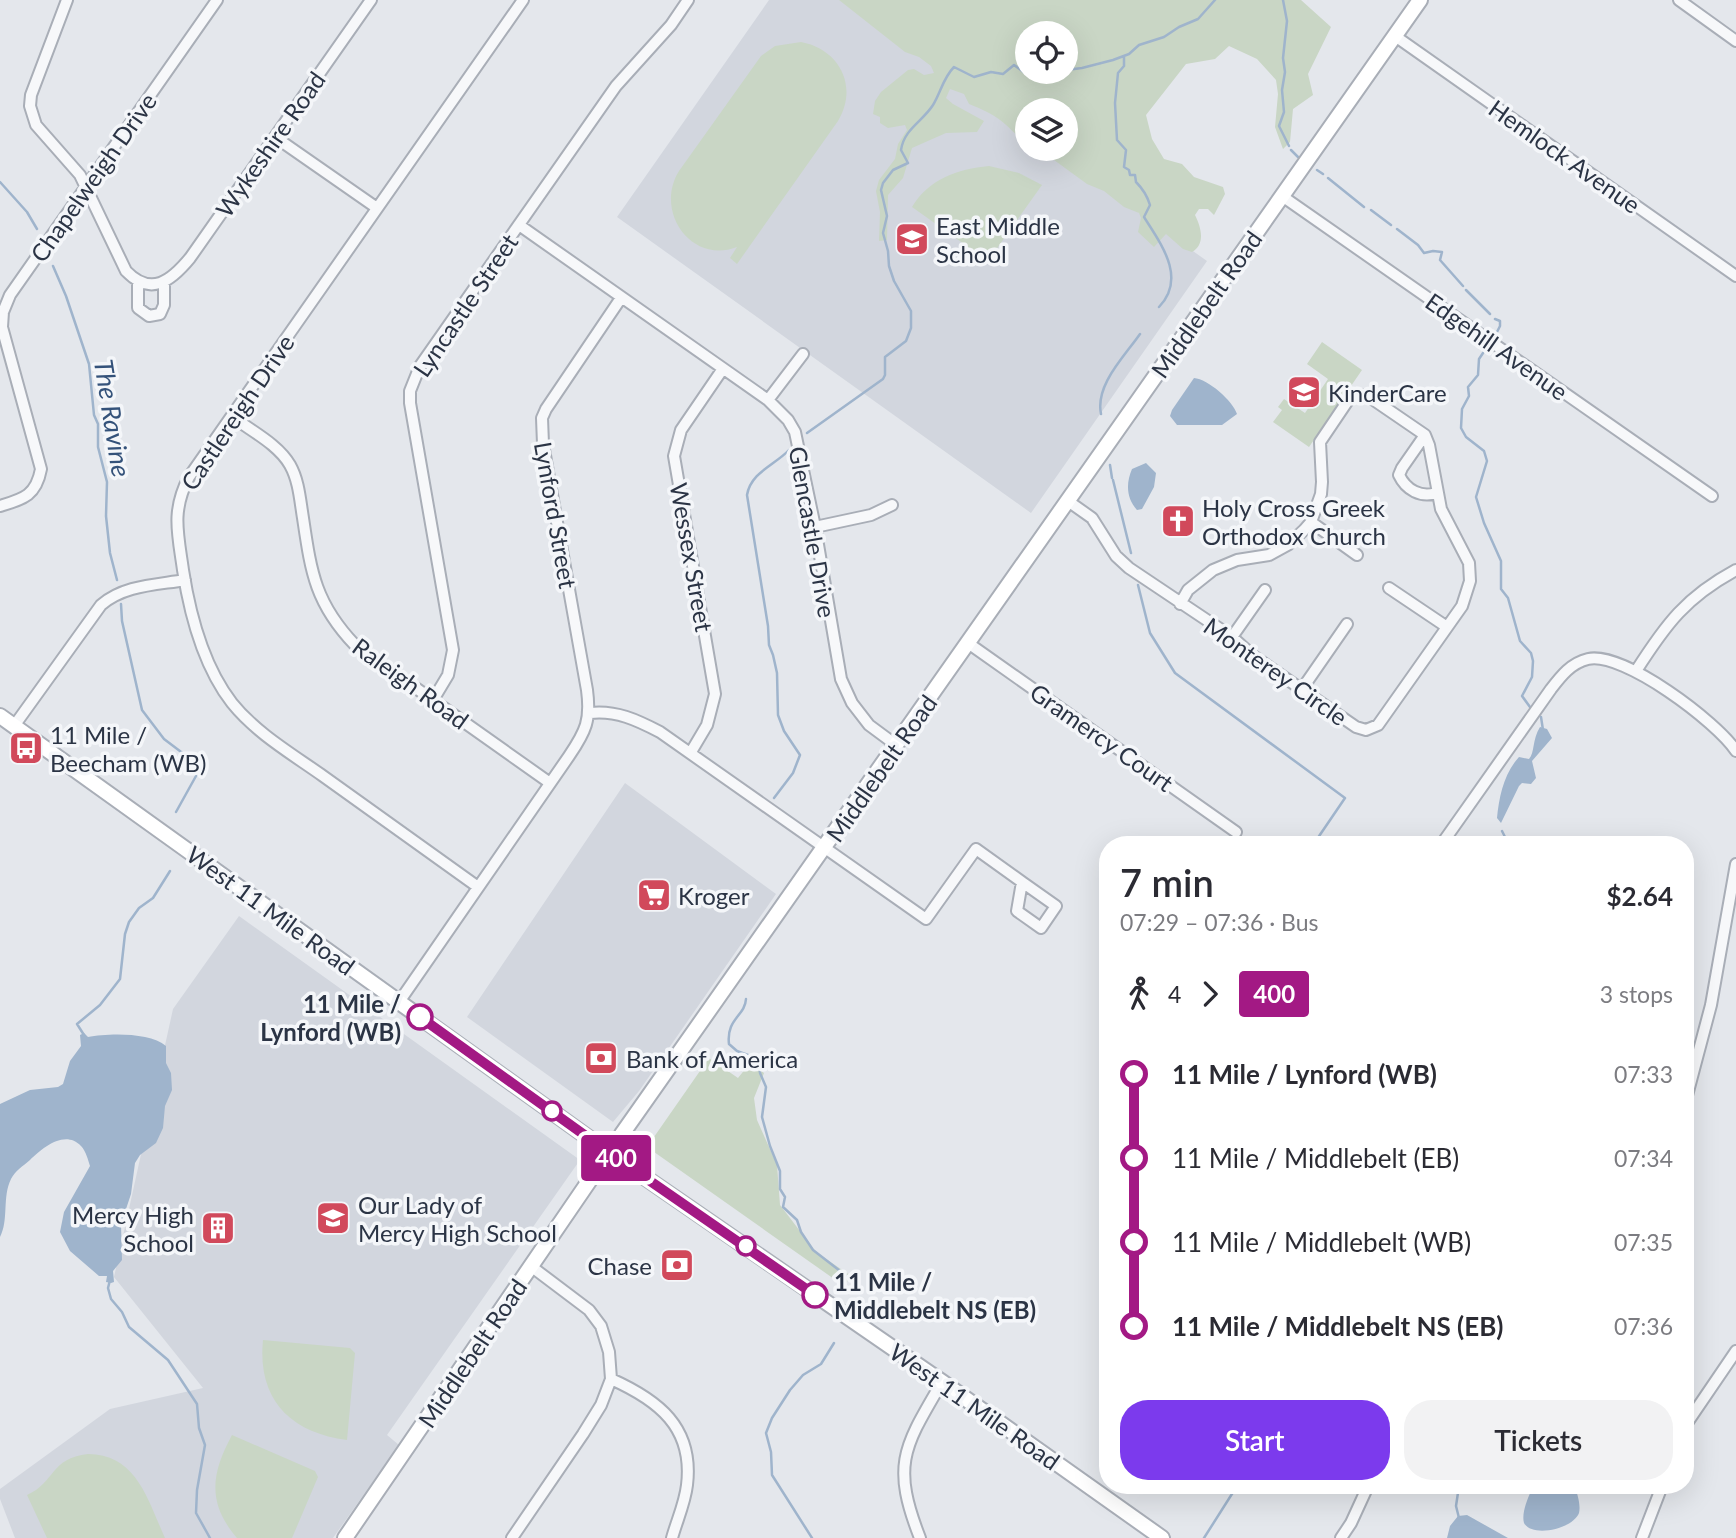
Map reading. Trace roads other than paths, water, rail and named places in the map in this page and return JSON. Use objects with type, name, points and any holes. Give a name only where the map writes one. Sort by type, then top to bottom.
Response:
[{"type":"street","points":[[67,0],[39,70],[30,106],[36,125],[80,175],[87,187],[126,271],[144,284],[164,282],[164,305],[160,314],[149,316],[138,308],[138,281]]},
{"type":"street","name":"Chapelweigh Drive","points":[[0,506],[28,496],[35,487],[41,469],[4,339],[3,313],[10,295],[217,0]]},
{"type":"street","name":"Wykeshire Road","points":[[164,282],[172,278],[190,258],[370,0]]},
{"type":"street","name":"Castlereigh Drive","points":[[478,887],[265,734],[231,702],[213,674],[201,640],[185,580],[176,517],[181,491],[523,0]]},
{"type":"street","name":"Lyncastle Street","points":[[433,700],[448,675],[453,650],[410,391],[420,366],[616,86],[671,25],[688,0]]},
{"type":"street","points":[[1679,0],[1736,41]]},
{"type":"street","name":"Middlebelt Road","points":[[345,1538],[596,1171],[611,1154],[629,1124],[1395,36],[1416,1]]},
{"type":"street","name":"Hemlock Avenue","points":[[1395,36],[1736,276]]},
{"type":"street","points":[[275,137],[377,208]]},
{"type":"street","name":"Edgehill Avenue","points":[[1282,196],[1712,496]]},
{"type":"street","name":"Glencastle Drive","points":[[519,225],[768,400],[788,420],[795,432],[815,527],[841,680],[852,703],[869,725],[896,745]]},
{"type":"street","name":"Lynford Street","points":[[590,713],[543,444],[542,418],[551,399],[621,298]]},
{"type":"street","points":[[768,400],[803,354]]},
{"type":"street","name":"Wessex Street","points":[[691,752],[707,725],[715,694],[674,456],[681,430],[722,370]]},
{"type":"street","name":"Monterey Circle","points":[[1068,501],[1092,518],[1116,556],[1129,568],[1180,604],[1232,637],[1252,655],[1356,727],[1366,730],[1378,725],[1447,627],[1467,595],[1470,581],[1469,563],[1449,528],[1436,494],[1425,435],[1368,396],[1356,395],[1349,399],[1320,442],[1321,494],[1311,522],[1289,544],[1269,555],[1237,559],[1204,576],[1188,590],[1180,604]]},
{"type":"street","name":"Raleigh Road","points":[[233,417],[272,446],[290,465],[298,489],[314,582],[329,614],[355,645],[550,783]]},
{"type":"street","points":[[1425,435],[1399,475],[1403,483],[1419,495],[1436,494]]},
{"type":"street","points":[[815,527],[871,515],[892,505]]},
{"type":"street","points":[[1311,522],[1357,555]]},
{"type":"street","points":[[1636,671],[1653,644],[1684,605],[1736,570]]},
{"type":"street","points":[[14,726],[101,605],[109,598],[128,590],[185,580]]},
{"type":"street","points":[[1389,588],[1447,627]]},
{"type":"street","points":[[1232,637],[1265,590]]},
{"type":"street","points":[[1301,689],[1347,624]]},
{"type":"street","name":"Gramercy Court","points":[[968,643],[1236,832]]},
{"type":"street","points":[[1447,836],[1565,671],[1587,659],[1597,658],[1621,663],[1636,671],[1706,719],[1729,740],[1736,751]]},
{"type":"street","points":[[399,1002],[578,743],[590,713],[602,711],[620,714],[641,722],[691,752],[926,919],[976,849],[1022,882]]},
{"type":"street","name":"West 11 Mile Road","points":[[0,716],[611,1154],[1099,1493]]},
{"type":"street","points":[[1694,1069],[1711,1005],[1736,864]]},
{"type":"street","points":[[512,1538],[601,1405],[611,1379],[609,1352],[601,1326],[589,1310],[532,1267]]},
{"type":"street","points":[[1694,1412],[1736,1352]]},
{"type":"street","points":[[611,1379],[654,1402],[674,1422],[684,1443],[687,1484],[672,1538]]},
{"type":"street","points":[[919,1538],[906,1500],[903,1470],[906,1449],[917,1424],[942,1382]]},
{"type":"street","name":"West 11 Mile Road","points":[[1100,1494],[1162,1538]]},
{"type":"street","points":[[1341,1538],[1364,1494]]},
{"type":"street","points":[[1642,1538],[1659,1494]]},
{"type":"water","points":[[1194,378],[1206,382],[1219,392],[1231,403],[1237,414],[1222,425],[1177,425],[1170,416],[1172,410]]},
{"type":"water","points":[[1146,463],[1156,473],[1154,487],[1142,509],[1137,510],[1129,495],[1129,480],[1132,469]]},
{"type":"water","points":[[1540,727],[1547,729],[1552,738],[1532,761],[1536,778],[1531,784],[1522,783],[1519,786],[1501,823],[1497,818],[1506,778],[1519,757],[1529,759]]},
{"type":"water","points":[[84,1033],[88,1037],[128,1035],[159,1041],[166,1046],[166,1063],[171,1073],[172,1090],[165,1106],[163,1128],[156,1143],[140,1155],[135,1163],[131,1194],[121,1224],[122,1260],[113,1271],[114,1282],[111,1283],[106,1282],[107,1276],[99,1276],[70,1251],[60,1232],[64,1212],[90,1166],[84,1150],[75,1141],[68,1139],[54,1142],[41,1150],[11,1179],[0,1237],[0,1104],[30,1090],[63,1084],[70,1061],[81,1046],[80,1035]]},
{"type":"water","points":[[1530,1494],[1577,1494],[1580,1506],[1575,1519],[1561,1527],[1543,1531],[1528,1528],[1524,1523]]},
{"type":"water","points":[[1467,1515],[1508,1538],[1447,1538],[1450,1526],[1458,1516]]},
{"type":"waterway","points":[[1078,68],[1113,60],[1129,54],[1139,45],[1164,37],[1198,19],[1215,0]]},
{"type":"waterway","points":[[1283,0],[1287,21],[1283,58],[1284,112],[1279,126],[1289,146]]},
{"type":"waterway","points":[[1124,56],[1124,66],[1118,73],[1115,103],[1117,140],[1126,150],[1124,167],[1129,170],[1130,175],[1135,175],[1136,182],[1148,198],[1150,205],[1144,217],[1168,261],[1171,284],[1159,307]]},
{"type":"waterway","points":[[807,433],[883,379],[885,357],[906,341],[911,328],[911,311],[889,266],[883,233],[887,216],[881,190],[893,170],[908,163],[901,150],[906,136],[929,111],[954,67],[974,77],[991,72],[1003,74],[1015,66]]},
{"type":"waterway","points":[[1291,150],[1298,157]]},
{"type":"waterway","points":[[1317,170],[1323,174]]},
{"type":"waterway","points":[[1328,178],[1364,207]]},
{"type":"waterway","name":"The Ravine","points":[[0,182],[27,212],[37,229]]},
{"type":"waterway","points":[[1371,210],[1391,225]]},
{"type":"waterway","points":[[1397,229],[1424,253],[1442,252],[1440,260],[1463,286]]},
{"type":"waterway","name":"The Ravine","points":[[53,266],[89,364],[94,415],[98,424],[98,447],[107,482],[106,516],[110,553],[117,580]]},
{"type":"waterway","points":[[1466,290],[1490,314]]},
{"type":"waterway","points":[[1495,319],[1500,321],[1500,326],[1495,336]]},
{"type":"waterway","points":[[1101,414],[1100,403],[1106,382],[1140,334]]},
{"type":"waterway","points":[[1487,347],[1479,359],[1478,375],[1468,387],[1469,396],[1462,409],[1461,428],[1466,437],[1484,451],[1487,461],[1476,497],[1501,561],[1501,589],[1508,598],[1520,641],[1531,653],[1532,677],[1522,696],[1530,707]]},
{"type":"waterway","points":[[774,798],[793,773],[800,755],[784,731],[778,715],[777,673],[769,645],[747,495],[753,480],[789,450]]},
{"type":"waterway","points":[[1110,465],[1112,478]]},
{"type":"waterway","points":[[1113,480],[1131,553]]},
{"type":"waterway","points":[[1138,585],[1150,633],[1175,673],[1345,798],[1319,836]]},
{"type":"waterway","name":"The Ravine","points":[[121,604],[122,621],[142,710],[164,739],[201,767],[176,812]]},
{"type":"waterway","points":[[1541,717],[1543,730]]},
{"type":"waterway","points":[[1502,831],[1504,836]]},
{"type":"waterway","name":"The Ravine","points":[[84,1035],[77,1024],[100,1005],[120,979],[129,922],[139,908],[153,898],[170,871]]},
{"type":"waterway","points":[[746,999],[730,1029],[729,1044],[759,1062],[766,1087],[762,1117],[780,1171],[780,1189],[785,1197],[783,1207],[797,1220],[801,1232],[813,1250],[853,1281],[853,1289]]},
{"type":"waterway","points":[[110,1280],[108,1288],[111,1299],[122,1312],[129,1327],[168,1360],[197,1404],[199,1428],[205,1445],[196,1513],[210,1538]]},
{"type":"waterway","points":[[812,1538],[772,1475],[771,1452],[766,1433],[790,1390],[803,1375],[821,1364],[834,1343]]},
{"type":"waterway","points":[[1204,1538],[1232,1494]]},
{"type":"waterway","points":[[1458,1494],[1456,1506],[1459,1518]]},
{"type":"place","name":"East Middle School","points":[[912,239]]},
{"type":"place","name":"KinderCare","points":[[1304,392]]},
{"type":"place","name":"Holy Cross Greek Orthodox Church","points":[[1178,521]]},
{"type":"place","name":"11 Mile / Beecham (WB)","points":[[26,748]]},
{"type":"place","name":"Kroger","points":[[654,895]]},
{"type":"place","name":"11 Mile / Lynford (WB)","points":[[420,1017]]},
{"type":"place","name":"Bank of America","points":[[601,1058]]},
{"type":"place","name":"Our Lady of Mercy High School","points":[[333,1218]]},
{"type":"place","name":"Mercy High School","points":[[218,1228]]},
{"type":"place","name":"Chase","points":[[677,1265]]},
{"type":"place","name":"11 Mile / Middlebelt NS (EB)","points":[[815,1295]]}]
